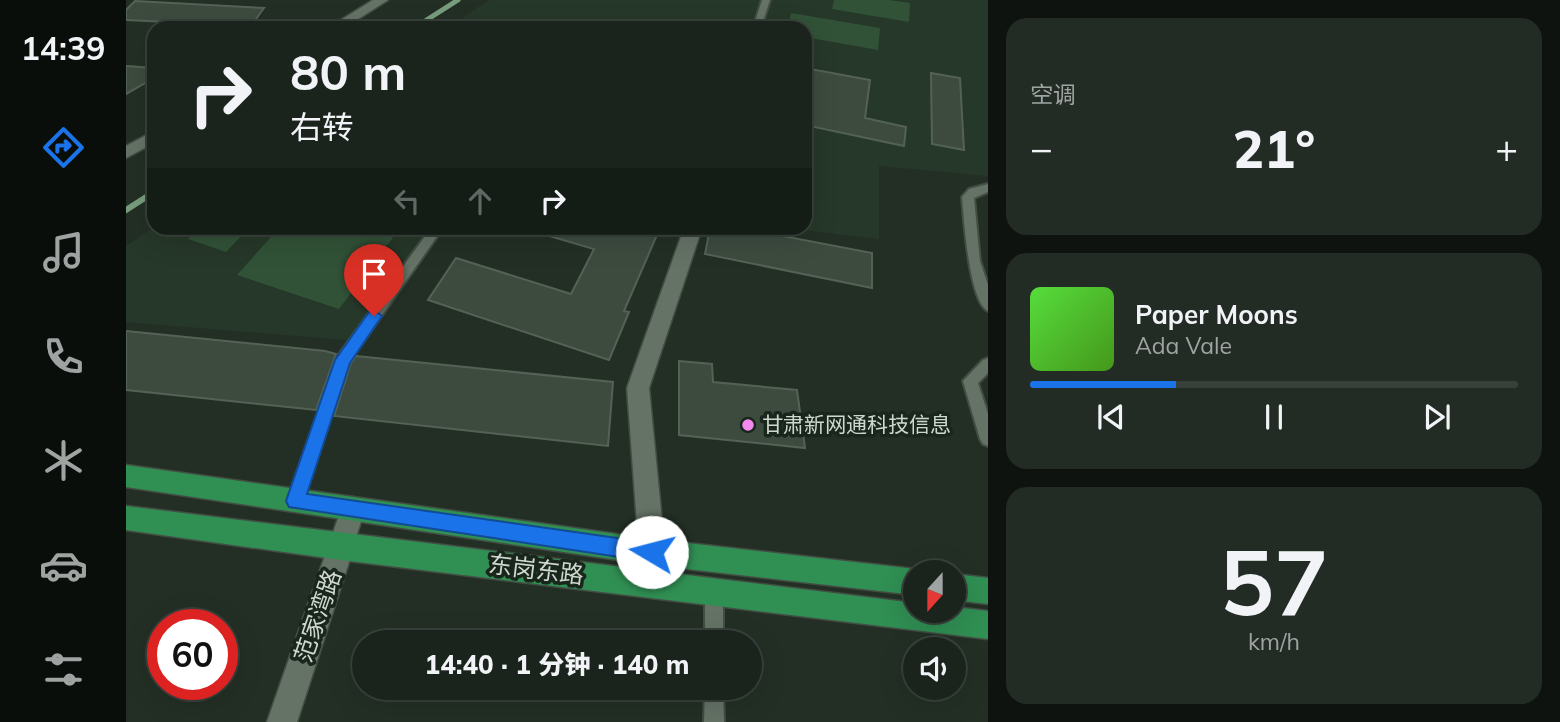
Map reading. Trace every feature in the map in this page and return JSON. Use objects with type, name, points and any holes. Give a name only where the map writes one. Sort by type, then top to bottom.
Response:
[{"type":"main road","name":"东岗东路","points":[[126,476],[652,552],[903,581]]},
{"type":"main road","name":"东岗东路","points":[[126,518],[341,547],[988,625]]},
{"type":"main road","points":[[966,588],[988,591]]},
{"type":"street","points":[[347,21],[382,0]]},
{"type":"street","points":[[126,153],[147,140]]},
{"type":"street","points":[[652,584],[652,552],[638,388],[691,235]]},
{"type":"street","name":"范家湾路","points":[[282,722],[353,509]]},
{"type":"lane","points":[[759,21],[766,0]]},
{"type":"lane","points":[[988,188],[973,192],[968,197],[974,261],[984,278],[988,306]]},
{"type":"lane","points":[[295,501],[343,360],[432,235]]},
{"type":"lane","points":[[988,364],[970,381],[988,439]]},
{"type":"lane","points":[[714,592],[714,630]]},
{"type":"lane","points":[[714,700],[714,722]]},
{"type":"shaded area","points":[[489,0],[988,0],[988,176],[879,166],[879,239],[812,231],[812,21],[458,21]]},
{"type":"shaded area","points":[[147,232],[147,235],[438,235],[357,341],[126,322],[126,246]]},
{"type":"green space","points":[[834,0],[889,0],[910,3],[909,22],[832,9]]},
{"type":"green space","points":[[791,13],[880,28],[878,50],[812,38],[812,21],[789,21]]},
{"type":"green space","points":[[192,235],[242,235],[226,252],[188,239]]},
{"type":"green space","points":[[273,235],[395,235],[339,309],[237,275]]},
{"type":"building","points":[[135,1],[264,8],[255,21],[126,20],[126,10]]},
{"type":"building","points":[[126,66],[147,68],[147,82],[126,94]]},
{"type":"building","points":[[812,69],[870,80],[865,118],[906,127],[904,146],[812,126]]},
{"type":"building","points":[[931,73],[960,78],[964,150],[932,144]]},
{"type":"building","points":[[546,235],[657,235],[624,311],[629,312],[609,360],[428,300],[456,258],[571,294],[594,249]]},
{"type":"building","points":[[709,235],[778,235],[872,253],[872,288],[705,254]]},
{"type":"building","points":[[126,331],[336,354],[316,410],[126,390]]},
{"type":"building","points":[[356,356],[613,382],[608,446],[334,416],[351,363]]},
{"type":"building","points":[[679,361],[712,364],[713,382],[797,390],[805,448],[679,435]]},
{"type":"waterway","points":[[425,21],[458,0]]},
{"type":"waterway","points":[[126,210],[147,196]]},
{"type":"place","name":"甘肃新网通科技信息","points":[[748,425]]},
{"type":"route","points":[[374,316],[343,360],[295,501],[652,552]]}]
